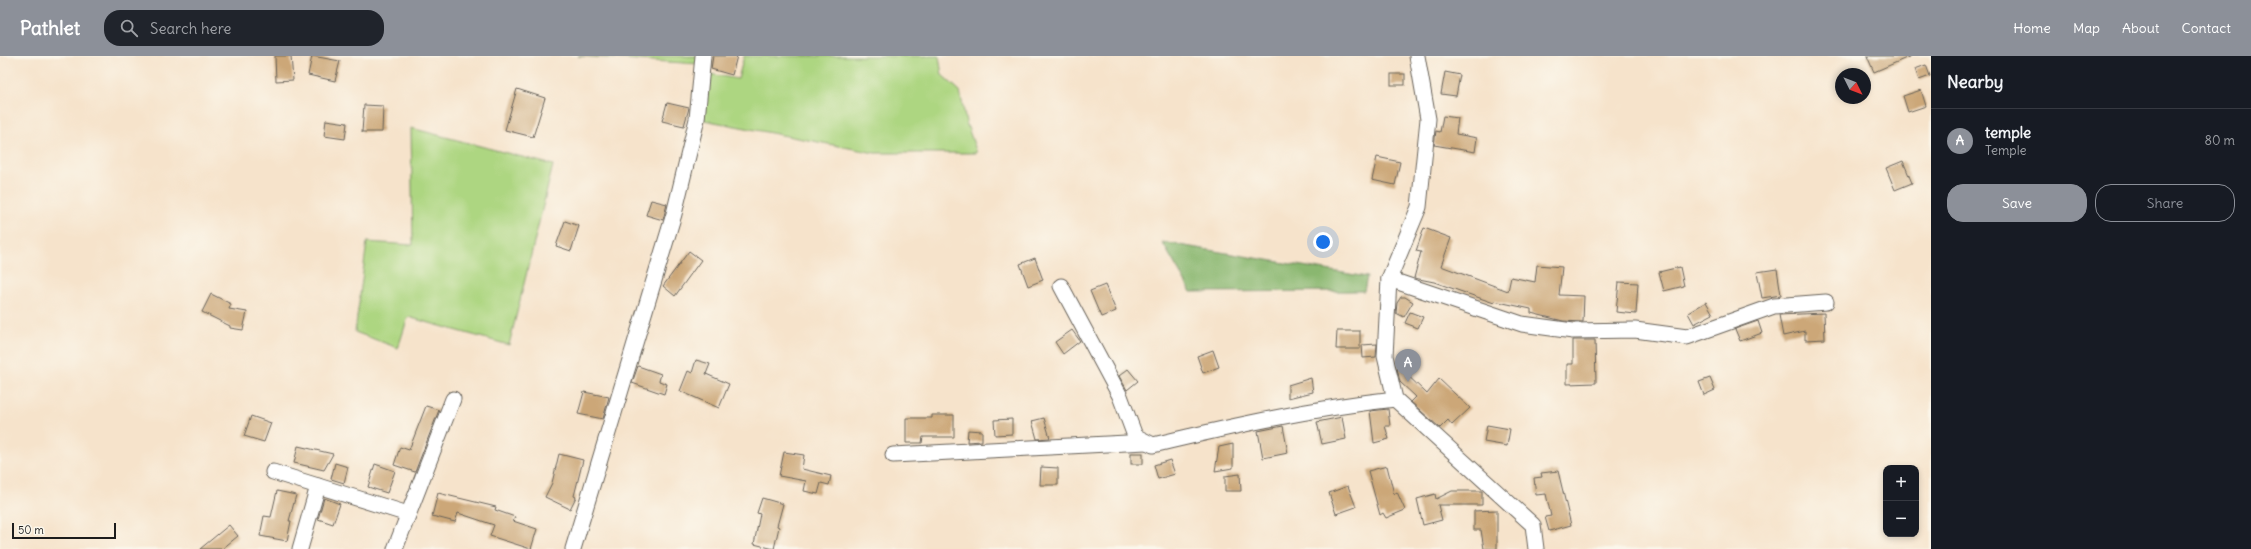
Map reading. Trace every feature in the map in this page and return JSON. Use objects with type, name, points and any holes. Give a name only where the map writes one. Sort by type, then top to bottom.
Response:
[{"type":"street","points":[[573,549],[674,214],[697,119],[703,56]]},
{"type":"street","points":[[1416,56],[1428,119],[1419,207],[1389,279],[1385,356],[1395,399],[1533,525],[1536,549]]},
{"type":"street","points":[[1389,279],[1522,324],[1574,331],[1635,330],[1687,337],[1774,306],[1826,302]]},
{"type":"street","points":[[1061,286],[1120,396],[1135,436],[1153,446],[1252,422],[1335,406],[1395,399]]},
{"type":"street","points":[[395,549],[453,399]]},
{"type":"street","points":[[893,455],[1146,442]]},
{"type":"street","points":[[273,472],[408,514]]},
{"type":"street","points":[[300,549],[318,486]]},
{"type":"green space","points":[[578,56],[700,56],[699,64]]},
{"type":"green space","points":[[744,56],[939,56],[942,75],[960,91],[966,122],[977,153],[875,153],[704,120],[704,73],[738,79]]},
{"type":"green space","points":[[411,128],[553,165],[509,345],[408,317],[398,348],[355,332],[367,242],[413,245]]},
{"type":"green space","points":[[1162,242],[1367,277],[1364,291],[1191,292]]},
{"type":"building","points":[[275,56],[291,56],[293,80],[276,81]]},
{"type":"building","points":[[312,56],[340,61],[335,81],[308,75]]},
{"type":"building","points":[[713,56],[737,56],[732,75],[711,69]]},
{"type":"building","points":[[1867,56],[1911,56],[1874,72]]},
{"type":"building","points":[[1926,65],[1930,76],[1919,80],[1915,69]]},
{"type":"building","points":[[1445,72],[1460,75],[1456,96],[1441,94]]},
{"type":"building","points":[[1391,74],[1405,74],[1405,85],[1391,85]]},
{"type":"building","points":[[517,89],[545,98],[533,137],[505,130]]},
{"type":"building","points":[[1921,90],[1926,106],[1908,112],[1903,96]]},
{"type":"building","points":[[667,103],[689,108],[684,126],[662,121]]},
{"type":"building","points":[[364,105],[383,106],[382,132],[362,132]]},
{"type":"building","points":[[1443,116],[1458,118],[1456,134],[1477,138],[1475,152],[1434,145],[1436,131],[1440,132]]},
{"type":"building","points":[[326,120],[347,123],[345,139],[324,136]]},
{"type":"building","points":[[1377,157],[1400,162],[1395,185],[1372,180]]},
{"type":"building","points":[[1903,161],[1912,183],[1895,190],[1886,168]]},
{"type":"building","points":[[651,200],[667,204],[663,220],[646,215]]},
{"type":"building","points":[[565,221],[579,226],[571,251],[556,246]]},
{"type":"building","points":[[1424,228],[1451,238],[1441,266],[1508,291],[1511,277],[1535,282],[1537,265],[1562,267],[1559,295],[1584,296],[1583,322],[1563,321],[1531,313],[1531,309],[1494,301],[1494,303],[1434,282],[1414,278],[1421,252],[1416,251]]},
{"type":"building","points":[[689,251],[701,260],[675,296],[663,286]]},
{"type":"building","points":[[1035,258],[1043,280],[1028,286],[1020,264]]},
{"type":"building","points":[[1680,267],[1684,286],[1664,291],[1659,272]]},
{"type":"building","points":[[1777,269],[1781,295],[1762,298],[1757,272]]},
{"type":"building","points":[[1619,282],[1638,283],[1636,314],[1616,312]]},
{"type":"building","points":[[1105,285],[1116,311],[1101,317],[1090,291]]},
{"type":"building","points":[[211,294],[231,304],[229,309],[247,312],[243,330],[230,328],[230,326],[202,312]]},
{"type":"building","points":[[1401,297],[1405,297],[1413,302],[1404,317],[1396,313],[1397,303]]},
{"type":"building","points":[[1706,302],[1713,314],[1694,324],[1688,313]]},
{"type":"building","points":[[1410,312],[1423,317],[1418,328],[1405,323]]},
{"type":"building","points":[[1824,313],[1825,339],[1805,340],[1805,331],[1783,336],[1779,315]]},
{"type":"building","points":[[1758,321],[1762,333],[1740,341],[1735,329]]},
{"type":"building","points":[[1072,330],[1080,341],[1063,354],[1055,342]]},
{"type":"building","points":[[1337,331],[1360,331],[1360,349],[1336,349]]},
{"type":"building","points":[[1573,340],[1595,340],[1596,383],[1567,384],[1567,364],[1573,364]]},
{"type":"building","points":[[1377,344],[1376,357],[1363,358],[1362,345]]},
{"type":"building","points":[[1213,350],[1219,367],[1203,373],[1197,356]]},
{"type":"building","points":[[696,360],[710,364],[706,374],[729,384],[719,408],[680,391],[688,371],[692,373]]},
{"type":"building","points":[[638,366],[661,374],[659,381],[667,384],[664,394],[632,383]]},
{"type":"building","points":[[1399,367],[1427,394],[1439,379],[1470,408],[1452,425],[1448,420],[1440,428],[1411,402],[1416,397],[1400,382],[1397,369]]},
{"type":"building","points":[[1128,369],[1138,381],[1127,390],[1119,376]]},
{"type":"building","points":[[1311,378],[1313,392],[1288,398],[1288,385]]},
{"type":"building","points":[[1710,378],[1715,390],[1704,395],[1699,382]]},
{"type":"building","points":[[584,392],[609,397],[603,419],[578,414]]},
{"type":"building","points":[[426,406],[439,410],[415,472],[394,465],[400,447],[409,450]]},
{"type":"building","points":[[1388,409],[1390,426],[1385,426],[1389,439],[1374,443],[1370,411]]},
{"type":"building","points":[[932,415],[954,415],[954,437],[923,437],[922,443],[906,443],[906,418],[932,418]]},
{"type":"building","points":[[251,416],[271,423],[264,442],[244,436]]},
{"type":"building","points":[[1342,417],[1346,439],[1322,444],[1317,422]]},
{"type":"building","points":[[1044,418],[1050,438],[1037,439],[1032,421]]},
{"type":"building","points":[[1012,419],[1012,434],[995,435],[994,420]]},
{"type":"building","points":[[1487,425],[1510,429],[1507,446],[1484,442]]},
{"type":"building","points":[[1283,426],[1288,453],[1263,458],[1258,431]]},
{"type":"building","points":[[968,430],[982,431],[982,441],[967,442]]},
{"type":"building","points":[[1233,444],[1233,468],[1215,471],[1219,447]]},
{"type":"building","points":[[298,446],[333,454],[324,470],[294,463]]},
{"type":"building","points":[[784,452],[804,455],[802,469],[831,476],[829,485],[821,483],[818,494],[804,491],[806,481],[779,476]]},
{"type":"building","points":[[1131,453],[1143,453],[1143,464],[1131,464]]},
{"type":"building","points":[[559,454],[583,460],[574,496],[576,497],[570,509],[545,497],[552,483]]},
{"type":"building","points":[[1170,460],[1175,474],[1158,479],[1154,465]]},
{"type":"building","points":[[335,463],[348,467],[344,483],[331,479]]},
{"type":"building","points":[[375,464],[395,471],[387,493],[368,487]]},
{"type":"building","points":[[1387,466],[1394,494],[1397,492],[1405,510],[1386,518],[1383,513],[1380,515],[1368,471]]},
{"type":"building","points":[[1041,467],[1058,468],[1058,485],[1040,485]]},
{"type":"building","points":[[1558,471],[1571,525],[1549,531],[1545,517],[1551,516],[1546,494],[1536,495],[1534,478],[1542,477],[1541,473]]},
{"type":"building","points":[[1240,474],[1241,491],[1225,491],[1225,476]]},
{"type":"building","points":[[1348,486],[1356,507],[1336,514],[1329,493]]},
{"type":"building","points":[[277,491],[296,495],[289,521],[291,521],[287,541],[260,536],[264,516],[271,517]]},
{"type":"building","points":[[1452,491],[1482,491],[1482,505],[1438,505],[1442,520],[1423,525],[1417,499],[1435,494],[1436,499]]},
{"type":"building","points":[[438,493],[496,507],[495,510],[515,517],[513,521],[537,529],[531,549],[490,536],[494,525],[458,513],[455,522],[432,516]]},
{"type":"building","points":[[324,498],[340,504],[333,524],[318,519]]},
{"type":"building","points":[[762,498],[783,504],[777,526],[779,527],[774,549],[754,544],[760,514],[757,513]]},
{"type":"building","points":[[1497,510],[1497,549],[1484,549],[1481,530],[1474,530],[1474,511]]},
{"type":"building","points":[[229,525],[238,536],[222,549],[200,549]]},
{"type":"place","name":"temple","points":[[1408,382]]}]
